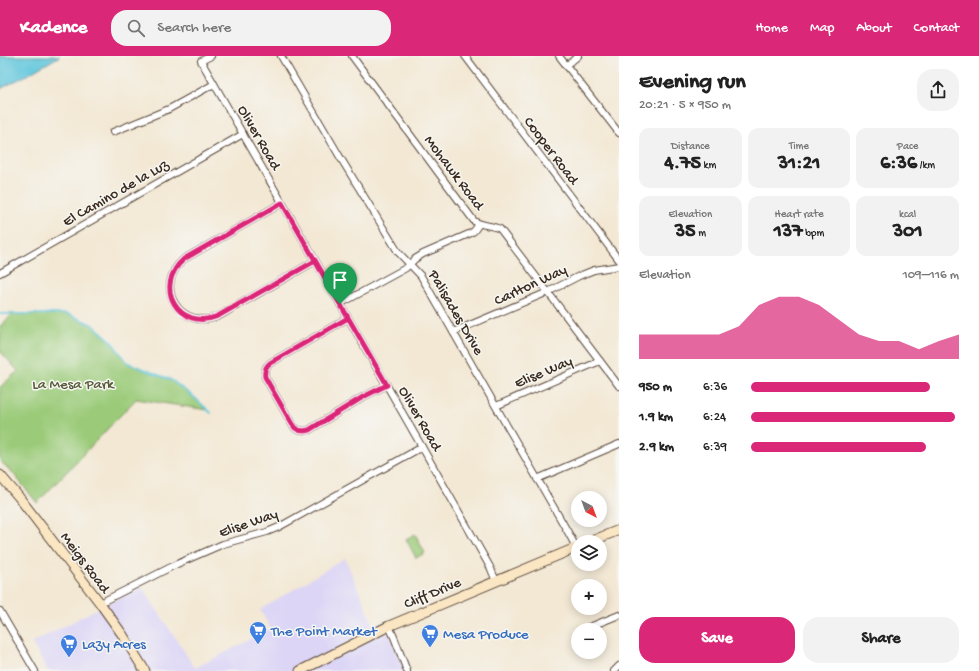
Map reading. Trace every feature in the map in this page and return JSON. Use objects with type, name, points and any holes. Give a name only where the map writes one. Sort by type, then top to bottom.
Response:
[{"type":"main road","name":"Meigs Road","points":[[1,478],[66,557],[122,634],[145,671]]},
{"type":"main road","points":[[606,535],[619,530]]},
{"type":"main road","name":"Cliff Drive","points":[[300,671],[389,626],[571,550]]},
{"type":"street","name":"Oliver Road","points":[[211,56],[201,61],[387,385],[496,581]]},
{"type":"street","name":"Palisades Drive","points":[[281,56],[400,256],[421,276],[571,537]]},
{"type":"street","name":"Mohawk Road","points":[[352,56],[474,220],[479,224],[500,229],[619,386]]},
{"type":"street","name":"Cooper Road","points":[[465,56],[619,260]]},
{"type":"street","points":[[559,56],[619,134]]},
{"type":"street","points":[[566,66],[578,56]]},
{"type":"street","points":[[113,132],[169,109],[214,84]]},
{"type":"street","name":"El Camino de la Luz","points":[[0,273],[243,134]]},
{"type":"street","points":[[282,203],[184,259],[172,275],[170,293],[175,305],[180,311],[192,318],[198,320],[212,319],[315,261]]},
{"type":"street","points":[[340,304],[406,268],[422,254],[471,233],[479,224]]},
{"type":"street","name":"Carlton Way","points":[[453,332],[548,292],[568,281],[594,270],[619,266]]},
{"type":"street","points":[[348,318],[270,363],[266,368],[264,374],[265,377],[292,424],[300,431],[309,430],[363,397],[387,385]]},
{"type":"street","name":"Elise Way","points":[[496,406],[600,361]]},
{"type":"street","points":[[537,479],[619,444]]},
{"type":"street","name":"Elise Way","points":[[100,603],[177,564],[223,544],[267,532],[279,527],[422,447]]},
{"type":"street","points":[[0,612],[35,671]]},
{"type":"street","points":[[599,623],[619,615]]},
{"type":"street","points":[[389,626],[407,671]]},
{"type":"street","points":[[614,671],[619,666]]},
{"type":"shaded area","points":[[345,558],[373,624],[386,622],[405,671],[48,671],[32,643],[142,587],[195,668],[271,629],[260,610]]},
{"type":"green space","name":"La Mesa Park","points":[[13,314],[67,314],[93,325],[109,339],[128,363],[171,380],[208,410],[136,399],[37,503],[13,473],[0,461],[0,387],[18,371],[0,351],[0,326]]},
{"type":"green space","points":[[415,534],[425,553],[416,558],[406,539]]},
{"type":"water","points":[[0,56],[60,56],[0,89]]},
{"type":"waterway","points":[[0,314],[67,314],[93,325],[109,339],[128,363],[171,380],[195,398],[211,413]]},
{"type":"place","name":"The Point Market","points":[[258,645]]},
{"type":"place","name":"Mesa Produce","points":[[430,648]]},
{"type":"place","name":"Lazy Acres","points":[[69,658]]},
{"type":"route","points":[[282,203],[387,385],[363,397],[309,430],[300,431],[292,424],[264,374],[267,365],[348,318],[340,304],[315,261],[218,316],[205,320],[192,318],[180,311],[175,305],[170,293],[170,279],[174,269],[184,259],[282,203]]}]
